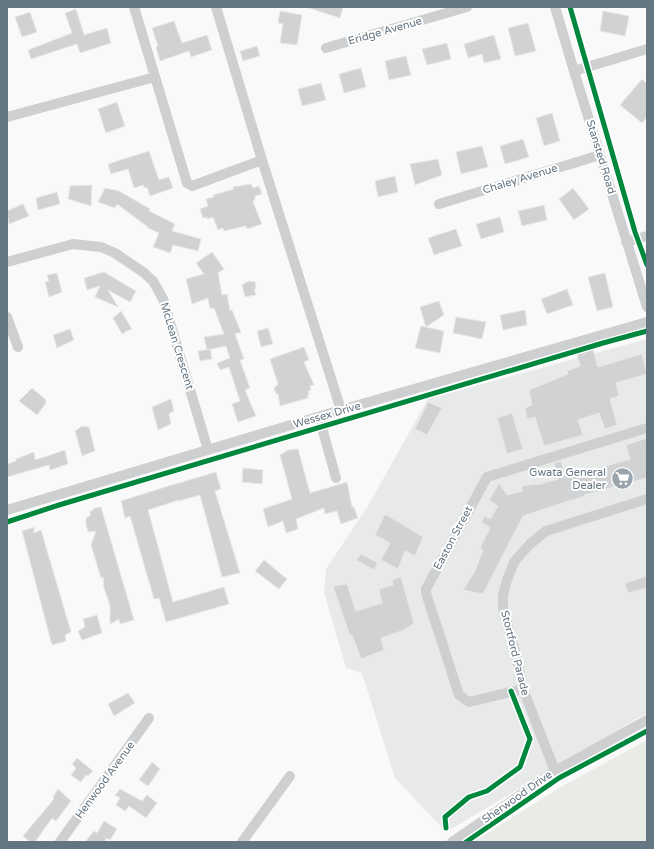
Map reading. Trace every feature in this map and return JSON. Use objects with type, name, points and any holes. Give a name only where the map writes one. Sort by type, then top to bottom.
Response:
[{"type":"street","points":[[216,7],[262,160],[341,410]]},
{"type":"street","name":"Eridge Avenue","points":[[326,48],[467,7]]},
{"type":"street","name":"Stansted Road","points":[[556,7],[574,71],[647,307]]},
{"type":"street","points":[[138,8],[154,77],[187,183],[192,186],[262,160]]},
{"type":"street","points":[[574,71],[647,50]]},
{"type":"street","points":[[7,117],[154,77]]},
{"type":"street","name":"Chaley Avenue","points":[[439,204],[600,155]]},
{"type":"street","points":[[626,242],[647,236]]},
{"type":"street","name":"McLean Crescent","points":[[7,262],[74,244],[101,247],[115,252],[153,281],[163,299],[208,450]]},
{"type":"street","points":[[7,316],[18,347]]},
{"type":"street","name":"Wessex Drive","points":[[7,510],[341,410],[647,322]]},
{"type":"street","points":[[319,417],[336,478]]},
{"type":"street","name":"Easton Street","points":[[523,689],[469,702],[460,697],[426,589],[487,477],[647,428]]},
{"type":"street","name":"Stortford Parade","points":[[555,771],[523,689],[515,651],[503,609],[503,595],[507,580],[514,562],[530,544],[546,531],[647,499]]},
{"type":"street","name":"Henwood Avenue","points":[[60,842],[150,718]]},
{"type":"street","name":"Sherwood Drive","points":[[452,842],[555,771],[647,720]]},
{"type":"street","points":[[242,842],[290,776]]},
{"type":"shaded area","points":[[647,339],[647,713],[446,832],[395,778],[362,673],[346,668],[324,592],[326,569],[368,506],[428,399]]},
{"type":"shaded area","points":[[647,740],[647,842],[473,842],[559,788]]},
{"type":"building","points":[[309,7],[343,7],[340,18]]},
{"type":"building","points":[[76,9],[84,35],[107,28],[111,43],[80,53],[77,44],[31,59],[28,50],[72,33],[65,13]]},
{"type":"building","points":[[280,11],[302,15],[297,45],[280,43],[283,24],[278,23]]},
{"type":"building","points":[[603,11],[629,16],[625,36],[600,31]]},
{"type":"building","points":[[30,12],[37,32],[22,37],[15,17]]},
{"type":"building","points":[[174,21],[182,43],[207,35],[212,50],[191,57],[189,51],[160,61],[156,47],[158,46],[152,28]]},
{"type":"building","points":[[528,23],[536,51],[515,56],[508,28]]},
{"type":"building","points":[[494,35],[501,59],[484,63],[482,54],[468,58],[464,44]]},
{"type":"building","points":[[447,43],[451,59],[427,65],[422,49]]},
{"type":"building","points":[[257,46],[260,56],[243,61],[240,51]]},
{"type":"building","points":[[406,56],[411,75],[389,80],[385,61]]},
{"type":"building","points":[[361,68],[366,87],[344,93],[339,74]]},
{"type":"building","points":[[642,79],[647,84],[647,117],[642,123],[620,105]]},
{"type":"building","points":[[321,83],[326,100],[302,106],[298,89]]},
{"type":"building","points":[[117,102],[125,126],[106,133],[98,109]]},
{"type":"building","points":[[552,113],[560,141],[544,146],[536,118]]},
{"type":"building","points":[[523,139],[529,157],[505,164],[500,146]]},
{"type":"building","points":[[482,146],[488,167],[461,174],[456,152]]},
{"type":"building","points":[[149,151],[159,180],[169,177],[173,188],[150,196],[147,187],[144,188],[143,185],[134,188],[128,169],[111,174],[108,164]]},
{"type":"building","points":[[438,159],[442,175],[415,185],[410,164]]},
{"type":"building","points":[[395,176],[398,192],[378,197],[375,181]]},
{"type":"building","points":[[251,184],[253,188],[259,186],[262,194],[255,196],[253,202],[262,224],[247,229],[246,226],[224,231],[223,228],[218,230],[213,217],[207,219],[207,217],[203,218],[200,209],[208,206],[206,199],[214,197],[213,195],[234,189],[233,187]]},
{"type":"building","points":[[92,185],[91,206],[68,199],[70,186]]},
{"type":"building","points":[[105,188],[119,191],[150,209],[149,211],[175,224],[172,231],[201,239],[198,251],[173,245],[170,253],[153,247],[159,233],[148,228],[117,204],[115,208],[98,202]]},
{"type":"building","points":[[573,188],[589,209],[574,220],[559,199]]},
{"type":"building","points":[[57,192],[60,204],[38,210],[36,198]]},
{"type":"building","points":[[23,204],[29,216],[9,224],[7,211]]},
{"type":"building","points":[[544,205],[547,220],[522,226],[518,211]]},
{"type":"building","points":[[500,217],[504,232],[481,239],[476,224]]},
{"type":"building","points":[[456,229],[462,246],[434,255],[428,238]]},
{"type":"building","points":[[212,252],[224,269],[218,273],[222,295],[227,294],[230,311],[232,310],[241,332],[235,334],[244,359],[240,360],[250,388],[245,390],[256,416],[238,422],[232,404],[240,401],[229,367],[220,370],[217,363],[230,358],[226,346],[207,350],[204,337],[224,334],[214,308],[210,309],[208,298],[192,304],[186,279],[204,274],[196,263]]},
{"type":"building","points":[[104,272],[136,291],[130,302],[108,290],[118,307],[95,297],[100,286],[87,290],[84,278]]},
{"type":"building","points":[[57,273],[62,292],[49,297],[45,282],[49,281],[47,275]]},
{"type":"building","points":[[605,273],[613,307],[597,311],[588,277]]},
{"type":"building","points":[[249,281],[255,282],[256,289],[254,289],[256,295],[245,297],[242,285]]},
{"type":"building","points":[[567,289],[573,305],[547,314],[541,299]]},
{"type":"building","points":[[439,301],[444,315],[426,327],[420,307]]},
{"type":"building","points":[[525,310],[527,325],[503,330],[500,315]]},
{"type":"building","points":[[121,311],[132,329],[122,334],[113,318]]},
{"type":"building","points":[[456,317],[486,322],[482,339],[453,333]]},
{"type":"building","points":[[421,326],[444,331],[440,353],[415,348]]},
{"type":"building","points":[[268,328],[273,344],[261,347],[257,331]]},
{"type":"building","points":[[70,329],[74,340],[57,348],[53,335]]},
{"type":"building","points":[[592,346],[598,367],[642,354],[647,374],[616,383],[619,396],[610,399],[617,425],[605,429],[599,413],[578,420],[583,435],[544,446],[535,417],[527,419],[525,408],[532,405],[529,390],[568,374],[567,371],[580,366],[576,351]]},
{"type":"building","points":[[304,347],[309,360],[304,362],[314,385],[310,386],[311,390],[308,391],[308,398],[280,406],[278,394],[276,394],[274,388],[278,384],[270,359]]},
{"type":"building","points":[[210,349],[212,359],[200,361],[198,351]]},
{"type":"building","points":[[32,388],[45,399],[46,403],[37,415],[19,401]]},
{"type":"building","points":[[171,399],[174,411],[169,414],[171,424],[158,430],[152,407]]},
{"type":"building","points":[[428,402],[442,408],[427,435],[415,429]]},
{"type":"building","points":[[512,413],[523,449],[507,454],[497,418]]},
{"type":"building","points":[[82,426],[89,427],[95,451],[82,456],[75,431]]},
{"type":"building","points":[[647,438],[647,478],[584,495],[585,496],[523,516],[483,594],[463,590],[475,571],[483,550],[480,548],[490,528],[481,522],[485,516],[490,519],[498,506],[489,500],[499,483],[507,495],[522,491],[522,486],[537,485],[558,479],[554,463],[561,461],[565,476],[586,472],[630,459],[626,445]]},
{"type":"building","points":[[298,449],[310,493],[347,482],[352,507],[354,507],[358,518],[341,524],[337,511],[325,514],[324,508],[296,519],[298,529],[286,533],[283,521],[268,527],[263,509],[292,499],[280,455],[288,450]]},
{"type":"building","points":[[65,450],[68,464],[50,470],[49,465],[7,477],[7,464],[16,461],[16,459],[34,452],[35,460]]},
{"type":"building","points":[[243,468],[263,470],[262,484],[242,482]]},
{"type":"building","points":[[216,472],[221,489],[215,491],[240,573],[222,577],[200,495],[148,510],[173,602],[224,587],[229,604],[166,622],[159,598],[154,599],[130,516],[125,518],[121,501]]},
{"type":"building","points":[[101,507],[134,620],[120,624],[119,619],[110,624],[110,605],[104,588],[103,577],[101,578],[91,545],[96,531],[88,532],[86,524],[86,518],[90,516],[90,512],[95,508]]},
{"type":"building","points":[[385,514],[423,537],[415,556],[405,551],[398,569],[381,560],[390,543],[375,535]]},
{"type":"building","points":[[34,527],[34,533],[41,530],[71,632],[65,635],[66,641],[52,645],[22,531]]},
{"type":"building","points":[[361,554],[378,563],[374,570],[356,560]]},
{"type":"building","points":[[264,560],[287,579],[279,589],[255,571]]},
{"type":"building","points":[[647,576],[647,588],[628,593],[625,583]]},
{"type":"building","points":[[401,577],[414,623],[404,630],[381,638],[384,650],[361,659],[352,635],[350,636],[333,586],[347,584],[356,611],[382,603],[379,589],[393,585],[392,580]]},
{"type":"building","points":[[97,615],[102,633],[82,640],[78,631],[85,627],[83,619]]},
{"type":"building","points":[[128,693],[135,703],[114,716],[108,704]]},
{"type":"building","points":[[77,758],[93,771],[88,776],[86,775],[81,782],[71,775],[76,768],[72,764]]},
{"type":"building","points":[[152,762],[160,769],[148,786],[139,780]]},
{"type":"building","points":[[58,789],[71,801],[56,821],[52,818],[35,842],[30,842],[23,836],[54,799],[53,797]]},
{"type":"building","points":[[120,789],[142,801],[147,795],[157,803],[146,818],[129,806],[125,811],[116,805],[120,798],[115,795]]},
{"type":"building","points":[[104,821],[117,829],[110,840],[107,838],[104,842],[85,842],[94,831],[97,833]]},
{"type":"cycle path","points":[[570,7],[635,232],[647,265]]},
{"type":"cycle path","points":[[7,522],[59,505],[647,331]]},
{"type":"cycle path","points":[[446,828],[445,817],[469,797],[487,791],[520,767],[530,739],[511,691]]},
{"type":"cycle path","points":[[466,842],[559,778],[647,731]]},
{"type":"place","name":"Gwata General Dealer","points":[[622,478]]}]
